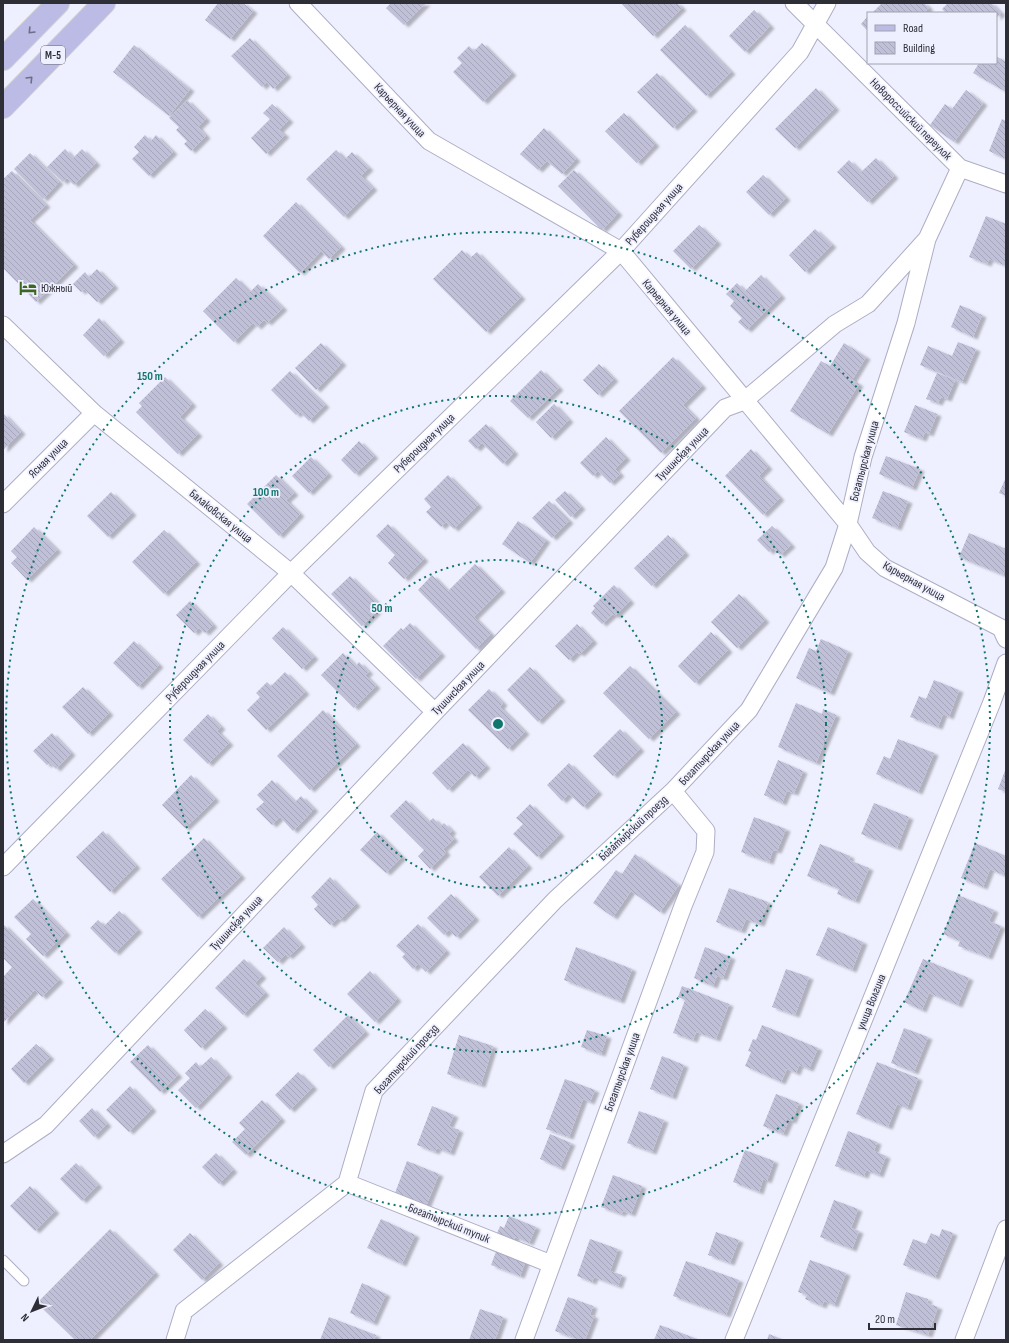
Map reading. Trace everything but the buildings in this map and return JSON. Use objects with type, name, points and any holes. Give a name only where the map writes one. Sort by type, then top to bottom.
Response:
[{"type":"main road","name":"М-5","points":[[3,59],[58,3]]},
{"type":"main road","name":"М-5","points":[[3,107],[104,3]]},
{"type":"street","name":"Карьерная улица","points":[[298,3],[428,141],[621,251],[744,401],[848,524],[867,552],[885,568],[1001,628],[1006,640]]},
{"type":"street","name":"Новороссийский переулок","points":[[794,3],[960,168],[1006,184]]},
{"type":"street","name":"Рубероидная улица","points":[[3,867],[290,573],[621,251],[800,52],[827,3]]},
{"type":"street","name":"Богатырская улица","points":[[524,1340],[683,906],[705,852],[706,831],[673,791],[749,710],[834,568],[848,524],[863,457],[906,324],[927,239],[952,189],[960,168]]},
{"type":"street","name":"Тушинская улица","points":[[3,1154],[46,1125],[435,712],[726,408],[744,401],[835,324],[868,304],[927,239]]},
{"type":"street","name":"Балаковская улица","points":[[3,325],[94,413],[290,573],[435,712]]},
{"type":"street","name":"Ясная улица","points":[[3,504],[94,413]]},
{"type":"street","name":"улица Волгина","points":[[734,1340],[992,702],[1006,663]]},
{"type":"street","name":"Богатырский проезд","points":[[347,1183],[374,1091],[555,900],[673,791]]},
{"type":"street","name":"Богатырский тупик","points":[[347,1183],[551,1264]]},
{"type":"street","points":[[175,1340],[184,1311],[347,1183]]},
{"type":"street","points":[[964,1340],[1006,1229]]},
{"type":"lane","points":[[3,1260],[24,1281]]},
{"type":"place","name":"Южный","points":[[28,288]]}]
